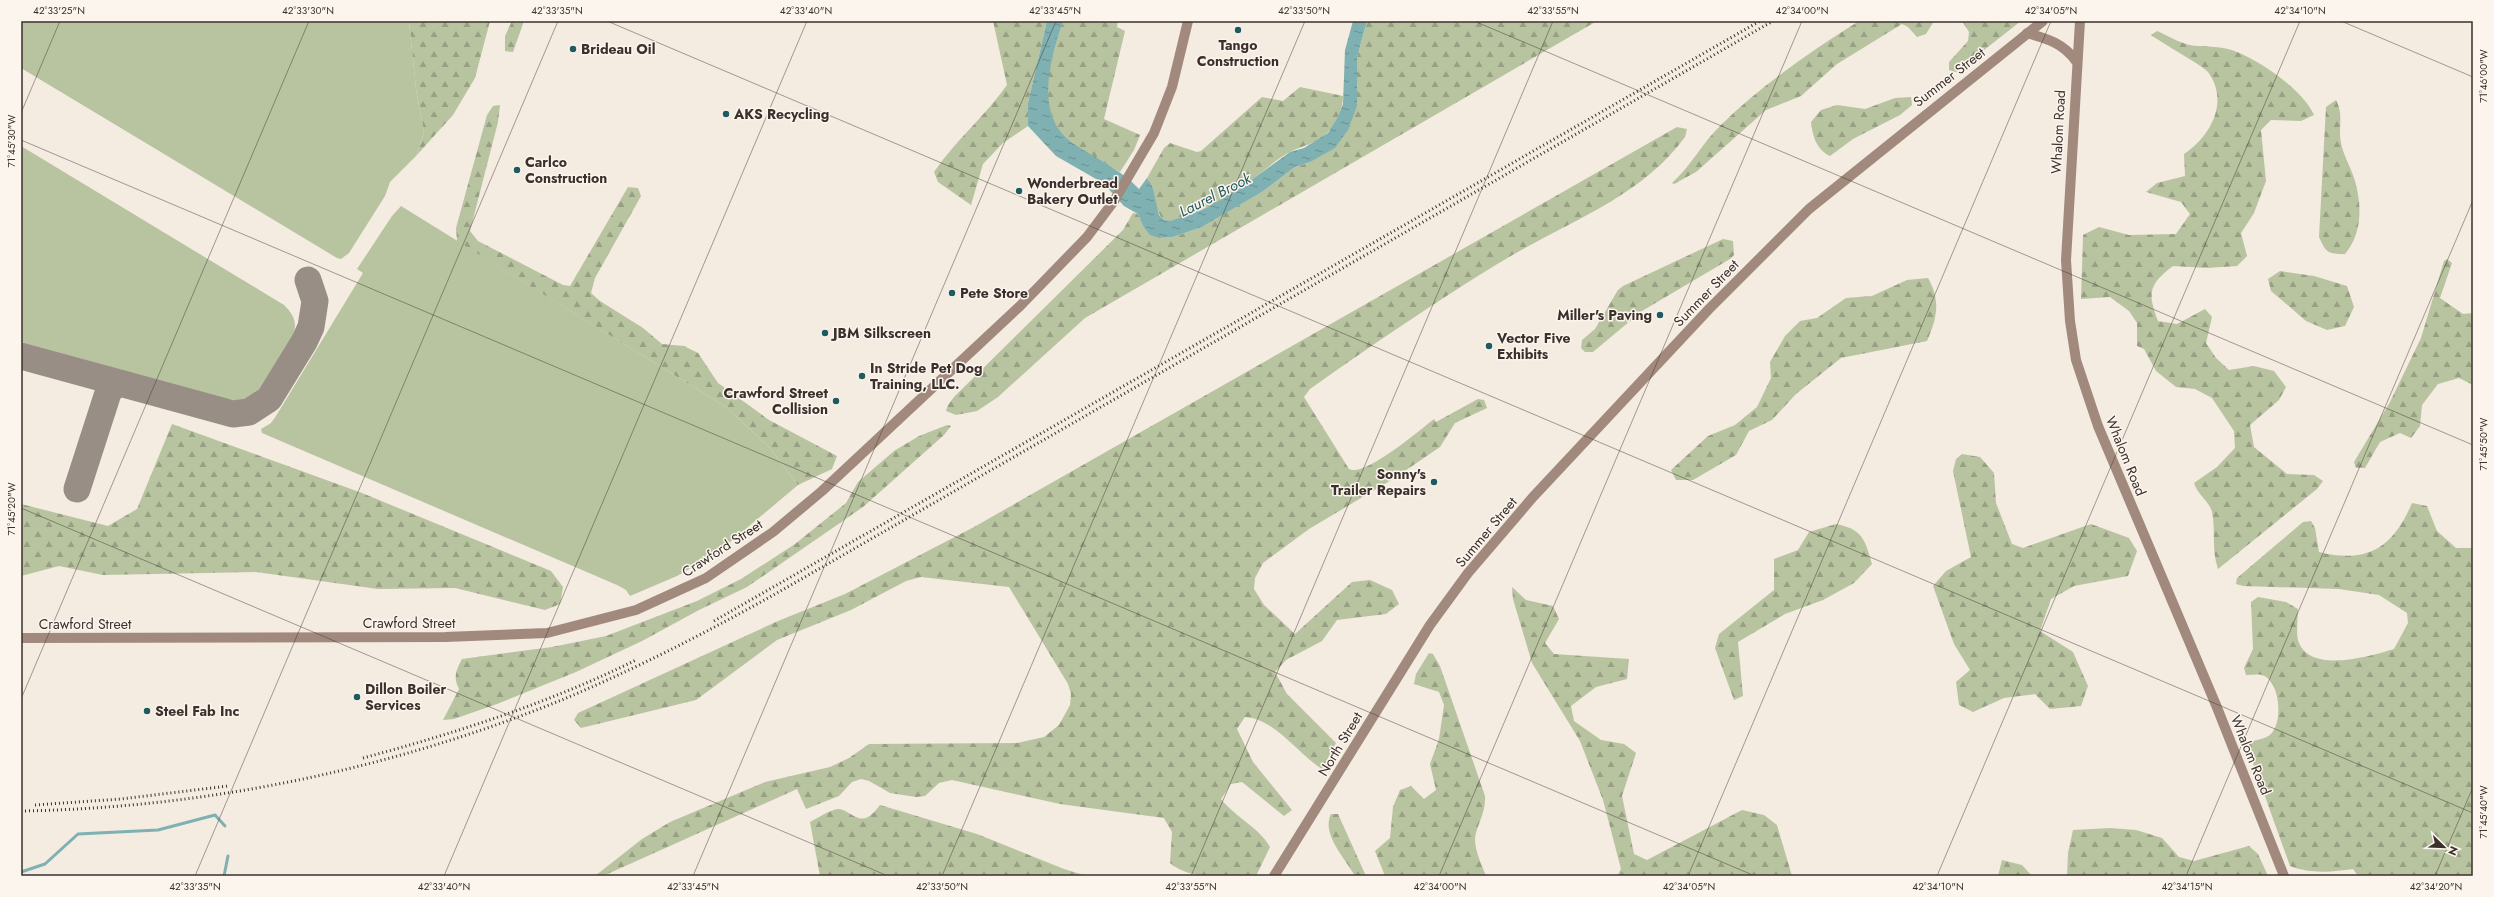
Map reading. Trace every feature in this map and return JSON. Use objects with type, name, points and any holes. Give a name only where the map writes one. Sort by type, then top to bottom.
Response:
[{"type":"main road","name":"Crawford Street","points":[[21,638],[517,635],[561,630],[636,610],[706,578],[752,548],[816,496],[920,401],[1058,268],[1087,237],[1114,201],[1134,170],[1154,133],[1172,87],[1188,21]]},
{"type":"main road","name":"Summer Street","points":[[1430,625],[1471,569],[1533,497],[1765,251],[1835,187],[2043,21]]},
{"type":"main road","name":"Whalom Road","points":[[2080,21],[2076,61],[2066,260],[2070,321],[2076,360],[2098,426],[2216,705],[2284,876]]},
{"type":"main road","points":[[2027,33],[2055,41],[2068,49],[2076,61]]},
{"type":"main road","name":"North Street","points":[[1274,876],[1430,625]]},
{"type":"green space","points":[[21,21],[409,21],[416,89],[424,132],[416,156],[390,182],[385,196],[349,253],[341,259],[337,258],[21,68]]},
{"type":"green space","points":[[409,21],[490,21],[475,78],[453,115],[416,156],[424,132],[416,89]]},
{"type":"green space","points":[[512,21],[524,21],[513,52],[505,51],[505,36]]},
{"type":"green space","points":[[993,21],[1047,21],[1028,103],[1028,126],[1003,143],[983,164],[971,205],[938,182],[934,172],[1007,85]]},
{"type":"green space","points":[[1063,21],[1118,21],[1117,27],[1125,31],[1104,119],[1140,135],[1134,150],[1120,172],[1063,137],[1052,119],[1048,106],[1048,76]]},
{"type":"green space","points":[[1367,21],[1597,21],[1085,318],[998,397],[977,411],[956,415],[946,411],[948,405],[954,397],[1123,230],[1133,213],[1138,214],[1143,226],[1159,238],[1173,237],[1202,227],[1262,192],[1295,167],[1310,162],[1357,106],[1357,57]]},
{"type":"green space","points":[[1859,21],[1934,21],[1926,34],[1917,37],[1908,27],[1902,24],[1837,64],[1801,96],[1766,110],[1696,172],[1674,184],[1672,183],[1721,125],[1753,96],[1805,57]]},
{"type":"green space","points":[[1962,21],[2021,21],[1956,72],[1949,70],[1949,62],[1968,41],[1969,32]]},
{"type":"green space","points":[[2157,31],[2192,46],[2227,49],[2247,57],[2270,70],[2292,87],[2309,106],[2314,115],[2301,121],[2271,120],[2261,130],[2266,181],[2254,213],[2241,233],[2247,256],[2237,266],[2207,268],[2173,266],[2159,278],[2152,290],[2152,303],[2158,321],[2177,324],[2205,309],[2212,317],[2206,343],[2216,358],[2229,370],[2254,366],[2274,371],[2286,387],[2279,400],[2250,425],[2254,447],[2287,474],[2314,475],[2323,481],[2317,489],[2218,569],[2214,547],[2214,526],[2211,508],[2194,483],[2217,467],[2235,448],[2234,431],[2212,398],[2195,389],[2176,387],[2156,371],[2144,349],[2137,346],[2137,323],[2129,311],[2110,297],[2081,299],[2083,235],[2099,227],[2129,235],[2176,234],[2190,214],[2181,202],[2146,192],[2157,183],[2185,176],[2184,154],[2202,138],[2209,128],[2217,107],[2217,95],[2214,83],[2208,72],[2151,35]]},
{"type":"green space","points":[[1300,87],[1343,96],[1342,106],[1338,117],[1330,131],[1308,145],[1281,157],[1228,197],[1173,220],[1166,221],[1161,217],[1147,178],[1164,148],[1170,143],[1197,152],[1201,151],[1262,97],[1283,101]]},
{"type":"green space","points":[[1911,97],[1912,105],[1900,115],[1853,139],[1830,156],[1821,150],[1816,142],[1811,122],[1821,110],[1837,105],[1865,109],[1895,98]]},
{"type":"green space","points":[[2336,100],[2340,111],[2341,143],[2357,188],[2359,207],[2358,227],[2351,246],[2345,254],[2328,252],[2319,237],[2326,107]]},
{"type":"green space","points":[[500,105],[498,122],[470,231],[478,241],[563,285],[570,286],[628,187],[638,188],[641,196],[595,278],[591,293],[600,301],[643,328],[662,344],[684,346],[698,353],[718,383],[769,420],[837,456],[832,469],[798,485],[770,448],[726,407],[457,241],[456,228],[487,115],[493,106]]},
{"type":"green space","points":[[1677,127],[1687,129],[1685,137],[1667,159],[1623,194],[1599,209],[1523,249],[1451,293],[1310,389],[1304,397],[1349,469],[1356,470],[1367,467],[1392,452],[1434,419],[1436,422],[1478,399],[1484,400],[1487,408],[1455,423],[1440,447],[1393,479],[1309,529],[1263,563],[1255,578],[1254,589],[1264,605],[1295,634],[1352,582],[1370,580],[1392,590],[1399,604],[1386,614],[1337,620],[1322,641],[1286,660],[1275,672],[1287,694],[1336,743],[1322,769],[1276,730],[1256,719],[1245,717],[1237,729],[1253,762],[1292,810],[1284,816],[1242,782],[1231,784],[1221,799],[1227,806],[1254,828],[1266,840],[1270,847],[1256,876],[1212,877],[1189,873],[1179,869],[1170,863],[1172,832],[1164,818],[1060,804],[952,780],[939,783],[925,796],[916,797],[890,793],[869,781],[861,779],[852,782],[839,796],[806,809],[797,789],[603,876],[595,876],[642,839],[670,822],[765,782],[830,767],[849,758],[869,744],[1017,743],[1044,737],[1059,725],[1070,705],[1071,694],[1068,684],[1009,587],[921,577],[906,581],[851,610],[777,640],[696,700],[581,728],[574,720],[578,713],[778,621],[845,594],[974,527]]},
{"type":"green space","points":[[21,146],[286,307],[292,314],[294,320],[294,333],[270,376],[255,394],[250,398],[243,400],[222,398],[21,342]]},
{"type":"green space","points":[[401,206],[726,407],[770,448],[798,485],[717,553],[677,576],[630,596],[626,590],[617,585],[262,433],[261,429],[271,423],[276,416],[363,273],[357,269],[392,216]]},
{"type":"green space","points":[[1723,239],[1733,241],[1734,255],[1730,259],[1642,311],[1593,352],[1585,352],[1581,348],[1582,340],[1595,329],[1618,290],[1623,286]]},
{"type":"green space","points":[[2447,259],[2452,263],[2440,298],[2463,314],[2473,313],[2473,385],[2459,378],[2438,384],[2422,405],[2420,426],[2411,438],[2400,433],[2380,442],[2365,468],[2356,468],[2354,462],[2390,402],[2421,338],[2444,261]]},
{"type":"green space","points":[[2280,271],[2314,276],[2347,286],[2354,307],[2345,326],[2327,330],[2306,321],[2271,291],[2268,279]]},
{"type":"green space","points":[[1928,278],[1935,294],[1936,310],[1933,325],[1927,341],[1841,358],[1796,394],[1772,420],[1749,431],[1736,455],[1693,480],[1676,480],[1671,470],[1708,436],[1735,425],[1757,407],[1771,378],[1770,362],[1785,336],[1800,321],[1817,318],[1846,298],[1872,296],[1907,280]]},
{"type":"green space","points":[[172,424],[362,493],[551,571],[563,587],[560,604],[545,610],[455,588],[378,589],[256,572],[103,575],[59,566],[21,576],[21,504],[108,526],[137,509]]},
{"type":"green space","points":[[947,425],[951,426],[944,435],[863,507],[747,587],[699,610],[642,641],[576,672],[497,704],[454,719],[443,720],[459,689],[456,681],[456,674],[462,659],[552,647],[606,636],[697,601],[741,579],[795,544],[846,503],[858,482],[894,451],[919,436]]},
{"type":"green space","points":[[1962,454],[1980,457],[1994,473],[1996,503],[2012,544],[2023,548],[2091,524],[2129,538],[2137,551],[2128,576],[2074,586],[2051,599],[2040,631],[2073,652],[2088,686],[2081,706],[2050,709],[2035,694],[2004,698],[1973,712],[1959,705],[1956,682],[1970,670],[1954,644],[1933,586],[1946,571],[1971,557],[1953,471],[1956,459]]},
{"type":"green space","points":[[2412,503],[2427,506],[2437,531],[2456,548],[2473,548],[2473,876],[2358,876],[2353,869],[2322,872],[2298,869],[2290,866],[2248,749],[2249,742],[2270,735],[2277,721],[2278,712],[2278,702],[2273,685],[2262,675],[2246,675],[2244,668],[2253,649],[2251,602],[2258,597],[2286,602],[2298,609],[2298,640],[2304,651],[2314,657],[2327,660],[2356,658],[2394,649],[2408,623],[2407,613],[2379,595],[2339,589],[2243,586],[2236,584],[2237,578],[2303,522],[2311,521],[2315,528],[2319,552],[2351,556],[2365,554],[2376,549],[2387,541],[2405,519]]},
{"type":"green space","points":[[1836,524],[1852,529],[1861,536],[1872,564],[1854,583],[1823,600],[1785,614],[1738,642],[1743,696],[1734,700],[1715,648],[1719,634],[1774,590],[1774,559],[1798,550],[1809,532]]},
{"type":"green space","points":[[1512,587],[1526,600],[1553,606],[1559,619],[1545,643],[1554,654],[1629,659],[1627,679],[1596,687],[1571,706],[1574,721],[1601,740],[1624,744],[1636,753],[1622,796],[1634,854],[1647,860],[1742,810],[1764,815],[1777,825],[1792,876],[1617,876],[1621,869],[1603,800],[1580,741],[1532,663],[1513,599]]},
{"type":"green space","points":[[1429,653],[1433,654],[1440,666],[1485,796],[1483,814],[1477,829],[1475,844],[1477,854],[1486,876],[1385,876],[1375,851],[1390,838],[1393,807],[1400,790],[1411,786],[1424,799],[1436,790],[1430,764],[1439,739],[1444,705],[1439,692],[1414,684],[1416,674]]},
{"type":"green space","points":[[880,805],[977,834],[1064,869],[1087,876],[820,876],[810,822],[827,812],[838,809],[842,809],[858,818],[863,819],[873,813]]},
{"type":"green space","points":[[1331,814],[1338,814],[1366,876],[1355,876],[1336,846],[1329,830]]},
{"type":"green space","points":[[2110,828],[2136,830],[2162,838],[2179,857],[2194,861],[2249,846],[2258,854],[2268,876],[2067,876],[2068,853],[2073,830]]},
{"type":"green space","points":[[2002,860],[2022,865],[2032,876],[1998,876]]},
{"type":"water","points":[[1047,21],[1063,21],[1053,53],[1048,87],[1049,104],[1053,119],[1061,133],[1074,144],[1116,170],[1139,189],[1147,178],[1153,189],[1159,215],[1164,220],[1170,221],[1202,210],[1235,192],[1290,152],[1304,148],[1328,133],[1338,117],[1343,104],[1345,50],[1353,21],[1367,21],[1357,57],[1357,106],[1348,130],[1335,148],[1310,162],[1295,167],[1262,192],[1202,227],[1173,237],[1159,238],[1150,235],[1143,226],[1138,214],[1124,206],[1103,183],[1056,156],[1028,126],[1028,103]]},
{"type":"waterway","points":[[21,872],[45,864],[78,834],[158,830],[215,815],[225,826]]},
{"type":"waterway","points":[[224,876],[228,856]]},
{"type":"taxiway","points":[[21,356],[233,414],[249,412],[269,399],[304,342],[311,327],[315,301],[308,280]]},
{"type":"taxiway","points":[[77,489],[108,393],[114,385],[121,384]]},
{"type":"railway","points":[[714,621],[1760,21]]},
{"type":"railway","points":[[21,811],[90,808],[160,802],[229,793],[298,780],[433,746],[499,724],[592,687],[676,647],[784,589],[1773,21]]},
{"type":"railway","points":[[363,758],[502,716],[570,690],[636,660]]},
{"type":"railway","points":[[35,805],[121,799],[228,786]]},
{"type":"place","name":"Tango Construction","points":[[1238,30]]},
{"type":"place","name":"Brideau Oil","points":[[573,49]]},
{"type":"place","name":"AKS Recycling","points":[[726,114]]},
{"type":"place","name":"Carlco Construction","points":[[517,170]]},
{"type":"place","name":"Wonderbread Bakery Outlet","points":[[1019,191]]},
{"type":"place","name":"Pete Store","points":[[952,293]]},
{"type":"place","name":"Miller's Paving","points":[[1660,315]]},
{"type":"place","name":"JBM Silkscreen","points":[[825,333]]},
{"type":"place","name":"Vector Five Exhibits","points":[[1489,346]]},
{"type":"place","name":"In Stride Pet Dog Training, LLC.","points":[[862,376]]},
{"type":"place","name":"Crawford Street Collision","points":[[836,401]]},
{"type":"place","name":"Sonny's Trailer Repairs","points":[[1434,482]]},
{"type":"place","name":"Dillon Boiler Services","points":[[357,697]]},
{"type":"place","name":"Steel Fab Inc","points":[[147,711]]},
{"type":"water label","name":"Laurel Brook","points":[[1215,195]]}]
